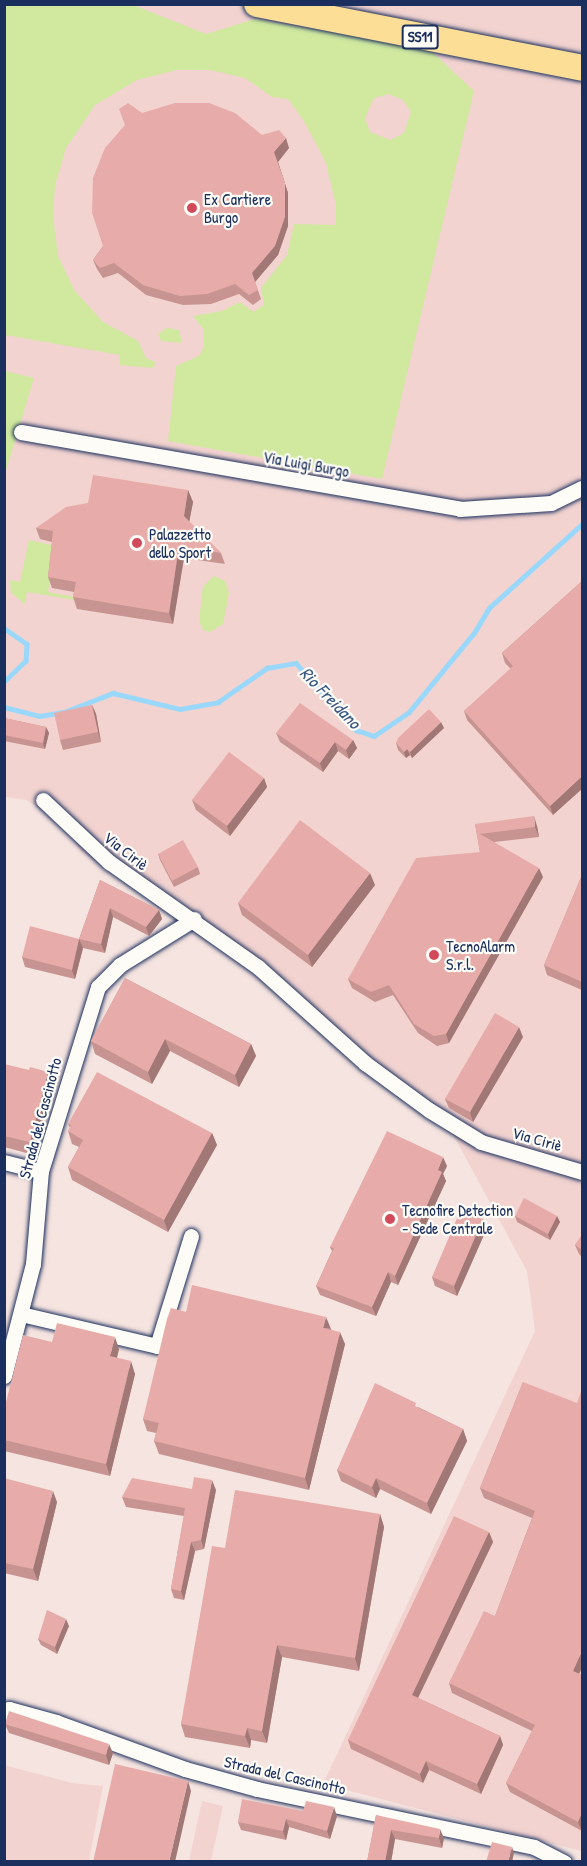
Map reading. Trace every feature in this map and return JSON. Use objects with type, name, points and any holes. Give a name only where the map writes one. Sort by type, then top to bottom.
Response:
[{"type":"highway","name":"SS11","points":[[257,4],[582,68]]},
{"type":"highway","name":"SS11","points":[[340,4],[582,52]]},
{"type":"street","name":"Via Luigi Burgo","points":[[21,432],[459,509],[551,503],[582,488]]},
{"type":"street","name":"Via Ciriè","points":[[43,800],[109,862],[180,915],[194,920],[258,968],[365,1064],[481,1142],[582,1172]]},
{"type":"street","name":"Strada del Cascinotto","points":[[4,1376],[33,1264],[41,1171],[98,987],[120,965],[194,920]]},
{"type":"street","points":[[4,1162],[41,1171]]},
{"type":"street","points":[[21,1314],[157,1346],[191,1236]]},
{"type":"street","name":"Strada del Cascinotto","points":[[4,1714],[9,1709],[56,1722],[185,1769],[247,1786],[534,1847],[564,1862]]},
{"type":"shaded area","points":[[5,5],[582,5],[581,1851],[323,1784],[535,1331],[527,1271],[449,1127],[252,970],[81,851],[64,826],[49,814],[26,800],[5,797]]},
{"type":"shaded area","points":[[4,1765],[72,1783],[103,1786],[89,1861],[5,1861]]},
{"type":"shaded area","points":[[202,1801],[223,1806],[211,1861],[189,1861]]},
{"type":"green space","points":[[4,5],[133,5],[206,34],[255,19],[429,49],[474,91],[382,479],[168,441],[176,366],[199,356],[204,346],[204,330],[193,316],[222,311],[240,302],[253,312],[264,305],[261,288],[287,255],[294,224],[336,225],[336,205],[326,163],[304,121],[288,99],[272,97],[245,78],[210,70],[177,70],[137,80],[95,105],[66,148],[55,185],[53,215],[58,256],[74,290],[103,322],[138,341],[146,358],[155,362],[154,368],[119,365],[120,355],[5,335]],"holes":[[[389,94],[403,100],[411,112],[404,133],[390,140],[370,132],[365,118],[374,98]]]},
{"type":"green space","points":[[167,328],[179,330],[182,343],[161,341],[158,334]]},
{"type":"green space","points":[[5,371],[34,378],[5,474]]},
{"type":"green space","points":[[29,540],[55,546],[48,592],[74,597],[75,600],[27,592],[25,604],[11,593],[10,580],[20,582]]},
{"type":"green space","points":[[214,576],[225,581],[229,593],[223,624],[210,632],[203,630],[199,621],[203,586]]},
{"type":"building","name":"Ex Cartiere Burgo","points":[[128,103],[142,113],[175,103],[209,103],[235,113],[262,135],[279,130],[286,138],[274,152],[285,183],[285,217],[275,246],[252,273],[258,290],[249,295],[235,284],[207,294],[180,296],[143,285],[114,263],[100,268],[93,260],[103,246],[92,213],[93,178],[105,148],[125,125],[119,109]]},
{"type":"building","name":"Palazzetto dello Sport","points":[[93,475],[188,490],[184,516],[221,553],[179,546],[169,613],[73,597],[76,582],[48,577],[53,531],[36,528],[66,507],[88,503]]},
{"type":"building","points":[[582,581],[582,776],[550,806],[464,711],[513,666],[502,653]]},
{"type":"building","points":[[300,703],[353,740],[346,750],[335,742],[320,763],[276,733]]},
{"type":"building","points":[[92,705],[98,732],[60,740],[54,713]]},
{"type":"building","points":[[429,709],[441,722],[410,752],[407,749],[404,752],[396,743],[398,738]]},
{"type":"building","points":[[4,718],[46,727],[43,743],[4,735]]},
{"type":"building","points":[[229,752],[264,778],[227,826],[192,800]]},
{"type":"building","name":"TecnoAlarm S.r.l.","points":[[534,816],[535,827],[480,834],[539,868],[446,1034],[434,1036],[414,1024],[389,985],[371,992],[348,979],[416,858],[480,852],[475,824]]},
{"type":"building","points":[[300,820],[370,873],[308,955],[238,903]]},
{"type":"building","points":[[183,840],[198,867],[172,881],[158,854]]},
{"type":"building","points":[[582,875],[582,982],[544,965]]},
{"type":"building","points":[[100,880],[159,910],[146,927],[110,908],[101,944],[79,939]]},
{"type":"building","points":[[30,926],[79,939],[72,970],[22,957]]},
{"type":"building","points":[[125,978],[251,1044],[235,1075],[165,1039],[148,1072],[91,1041]]},
{"type":"building","points":[[495,1013],[519,1027],[470,1112],[445,1099]]},
{"type":"building","points":[[4,1064],[48,1072],[30,1142],[4,1136]]},
{"type":"building","points":[[97,1072],[212,1133],[164,1220],[68,1167],[83,1140],[68,1131],[71,1125],[68,1124]]},
{"type":"building","name":"Tecnofire Detection - Sede Centrale","points":[[387,1131],[443,1157],[438,1170],[442,1172],[395,1276],[388,1272],[372,1307],[316,1286],[334,1248],[330,1247]]},
{"type":"building","points":[[524,1198],[557,1216],[548,1234],[515,1216]]},
{"type":"building","points":[[461,1209],[483,1219],[454,1286],[432,1277]]},
{"type":"building","points":[[582,1235],[582,1250],[575,1245]]},
{"type":"building","points":[[192,1285],[326,1317],[323,1328],[340,1332],[305,1478],[154,1441],[159,1423],[143,1419],[167,1319],[171,1308],[186,1312]]},
{"type":"building","points":[[57,1323],[115,1337],[110,1356],[131,1361],[106,1464],[4,1440],[4,1410],[23,1335],[52,1342]]},
{"type":"building","points":[[523,1382],[577,1403],[582,1389],[582,1651],[573,1671],[582,1675],[582,1813],[578,1822],[506,1783],[535,1725],[449,1683],[484,1611],[495,1616],[535,1511],[480,1488]]},
{"type":"building","points":[[375,1383],[416,1403],[415,1406],[463,1429],[427,1503],[376,1478],[372,1487],[337,1470]]},
{"type":"building","points":[[194,1477],[212,1480],[201,1540],[191,1542],[181,1591],[171,1589],[185,1508],[122,1497],[132,1478],[192,1489]]},
{"type":"building","points":[[4,1478],[53,1491],[33,1569],[4,1563]]},
{"type":"building","points":[[235,1490],[380,1514],[355,1658],[277,1645],[262,1731],[247,1728],[245,1736],[181,1724],[212,1546],[225,1548]]},
{"type":"building","points":[[454,1516],[489,1532],[412,1695],[500,1736],[477,1784],[426,1761],[420,1774],[348,1740]]},
{"type":"building","points":[[47,1610],[66,1619],[55,1647],[38,1639]]},
{"type":"building","points":[[9,1711],[109,1744],[106,1755],[5,1724]]},
{"type":"building","points":[[115,1764],[188,1781],[169,1862],[93,1862]]},
{"type":"building","points":[[242,1799],[303,1811],[306,1801],[334,1807],[327,1831],[286,1819],[283,1831],[238,1822]]},
{"type":"building","points":[[376,1815],[440,1829],[439,1838],[391,1830],[385,1862],[367,1862]]},
{"type":"building","points":[[492,1842],[512,1847],[508,1862],[486,1862]]},
{"type":"waterway","name":"Rio Freidano","points":[[4,707],[39,716],[64,712],[113,693],[180,709],[218,702],[267,668],[296,663],[356,730],[374,736],[409,712],[474,633],[489,608],[582,524]]},
{"type":"waterway","name":"Rio Freidano","points":[[4,628],[27,644],[26,661],[4,682]]},
{"type":"place","name":"Ex Cartiere Burgo","points":[[192,208]]},
{"type":"place","name":"Palazzetto dello Sport","points":[[137,543]]},
{"type":"place","name":"TecnoAlarm S.r.l.","points":[[434,955]]},
{"type":"place","name":"Tecnofire Detection - Sede Centrale","points":[[390,1219]]}]
